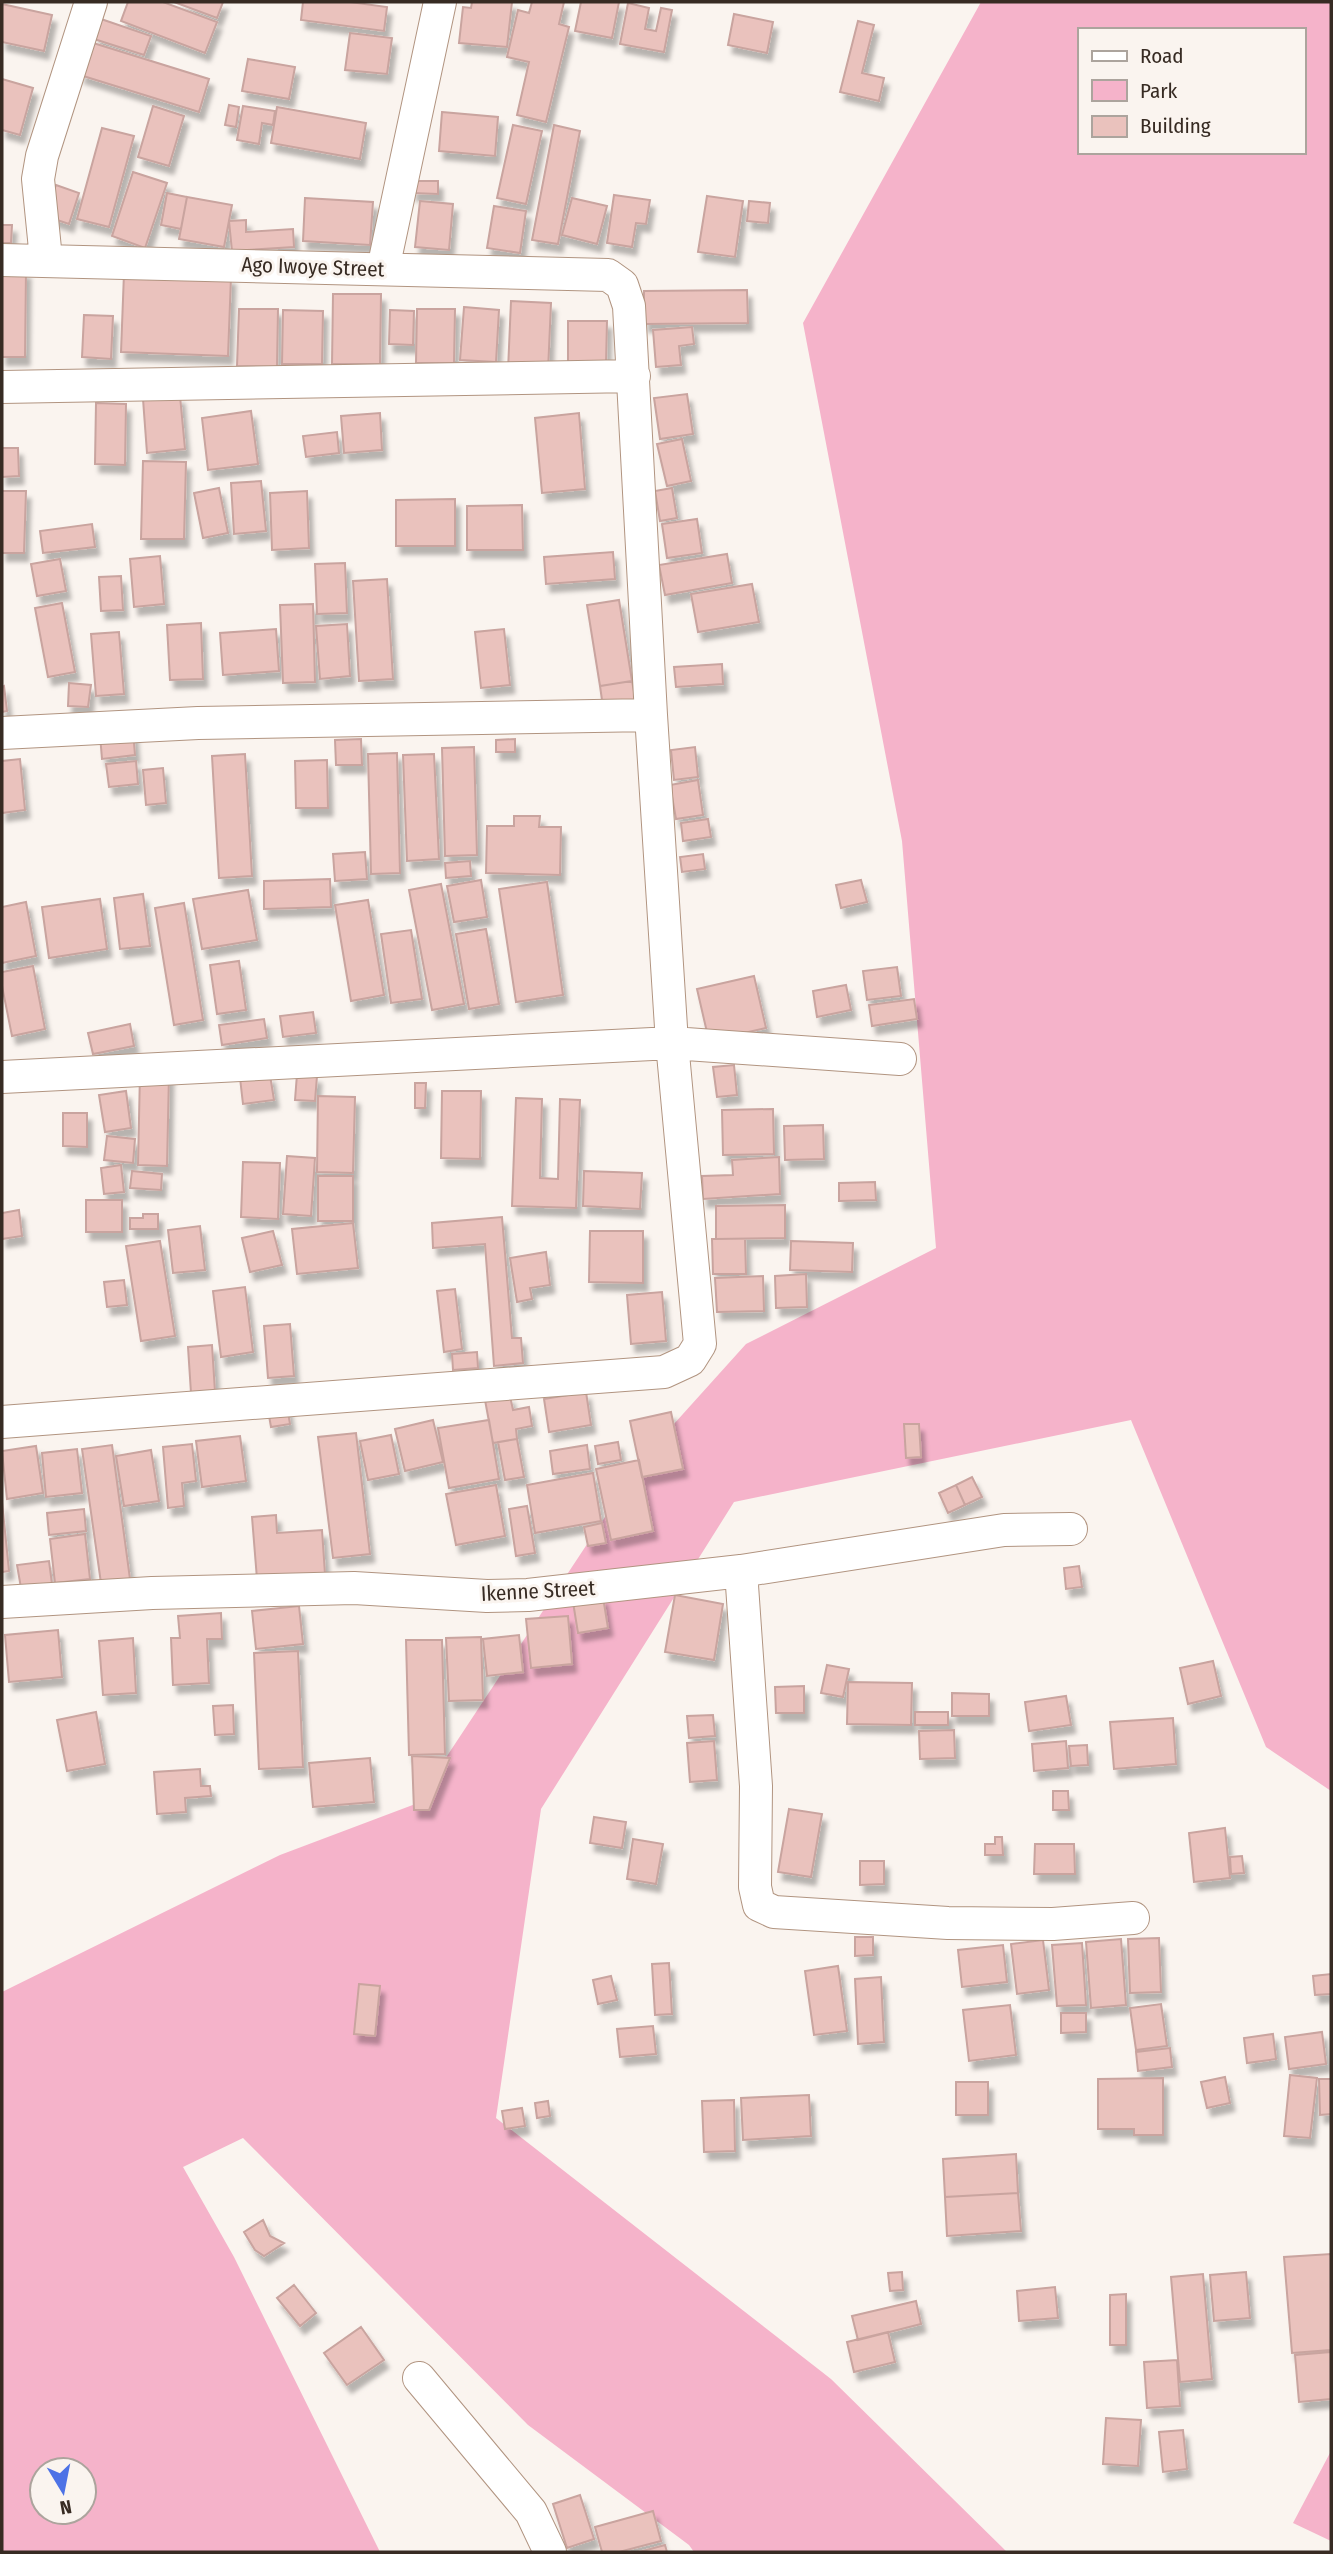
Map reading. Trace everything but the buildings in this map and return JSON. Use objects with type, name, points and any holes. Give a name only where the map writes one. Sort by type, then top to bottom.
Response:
[{"type":"street","points":[[46,259],[38,179],[42,156],[91,2]]},
{"type":"street","points":[[383,269],[440,2]]},
{"type":"street","name":"Ago Iwoye Street","points":[[2,260],[608,275],[622,285],[629,306],[634,376]]},
{"type":"street","points":[[2,387],[634,376],[651,715],[673,1043],[700,1344],[690,1360],[664,1372],[2,1422]]},
{"type":"street","points":[[2,733],[198,723],[651,715]]},
{"type":"street","points":[[2,1077],[673,1043],[900,1059]]},
{"type":"street","name":"Ikenne Street","points":[[2,1602],[152,1593],[354,1588],[487,1596],[528,1595],[741,1571],[1004,1530],[1071,1529]]},
{"type":"street","points":[[741,1571],[755,1786],[755,1887],[759,1905],[774,1912],[948,1923],[1053,1924],[1133,1918]]},
{"type":"street","points":[[419,2378],[531,2512],[550,2552]]},
{"type":"green space","points":[[981,2],[1331,2],[1331,1791],[1266,1747],[1131,1420],[734,1502],[541,1809],[496,2118],[831,2379],[1007,2552],[694,2552],[689,2545],[528,2425],[243,2138],[183,2167],[234,2257],[380,2552],[2,2552],[2,1992],[280,1855],[418,1803],[646,1455],[746,1344],[936,1248],[902,841],[803,323]]},
{"type":"green space","points":[[1331,2451],[1331,2541],[1293,2523]]}]
